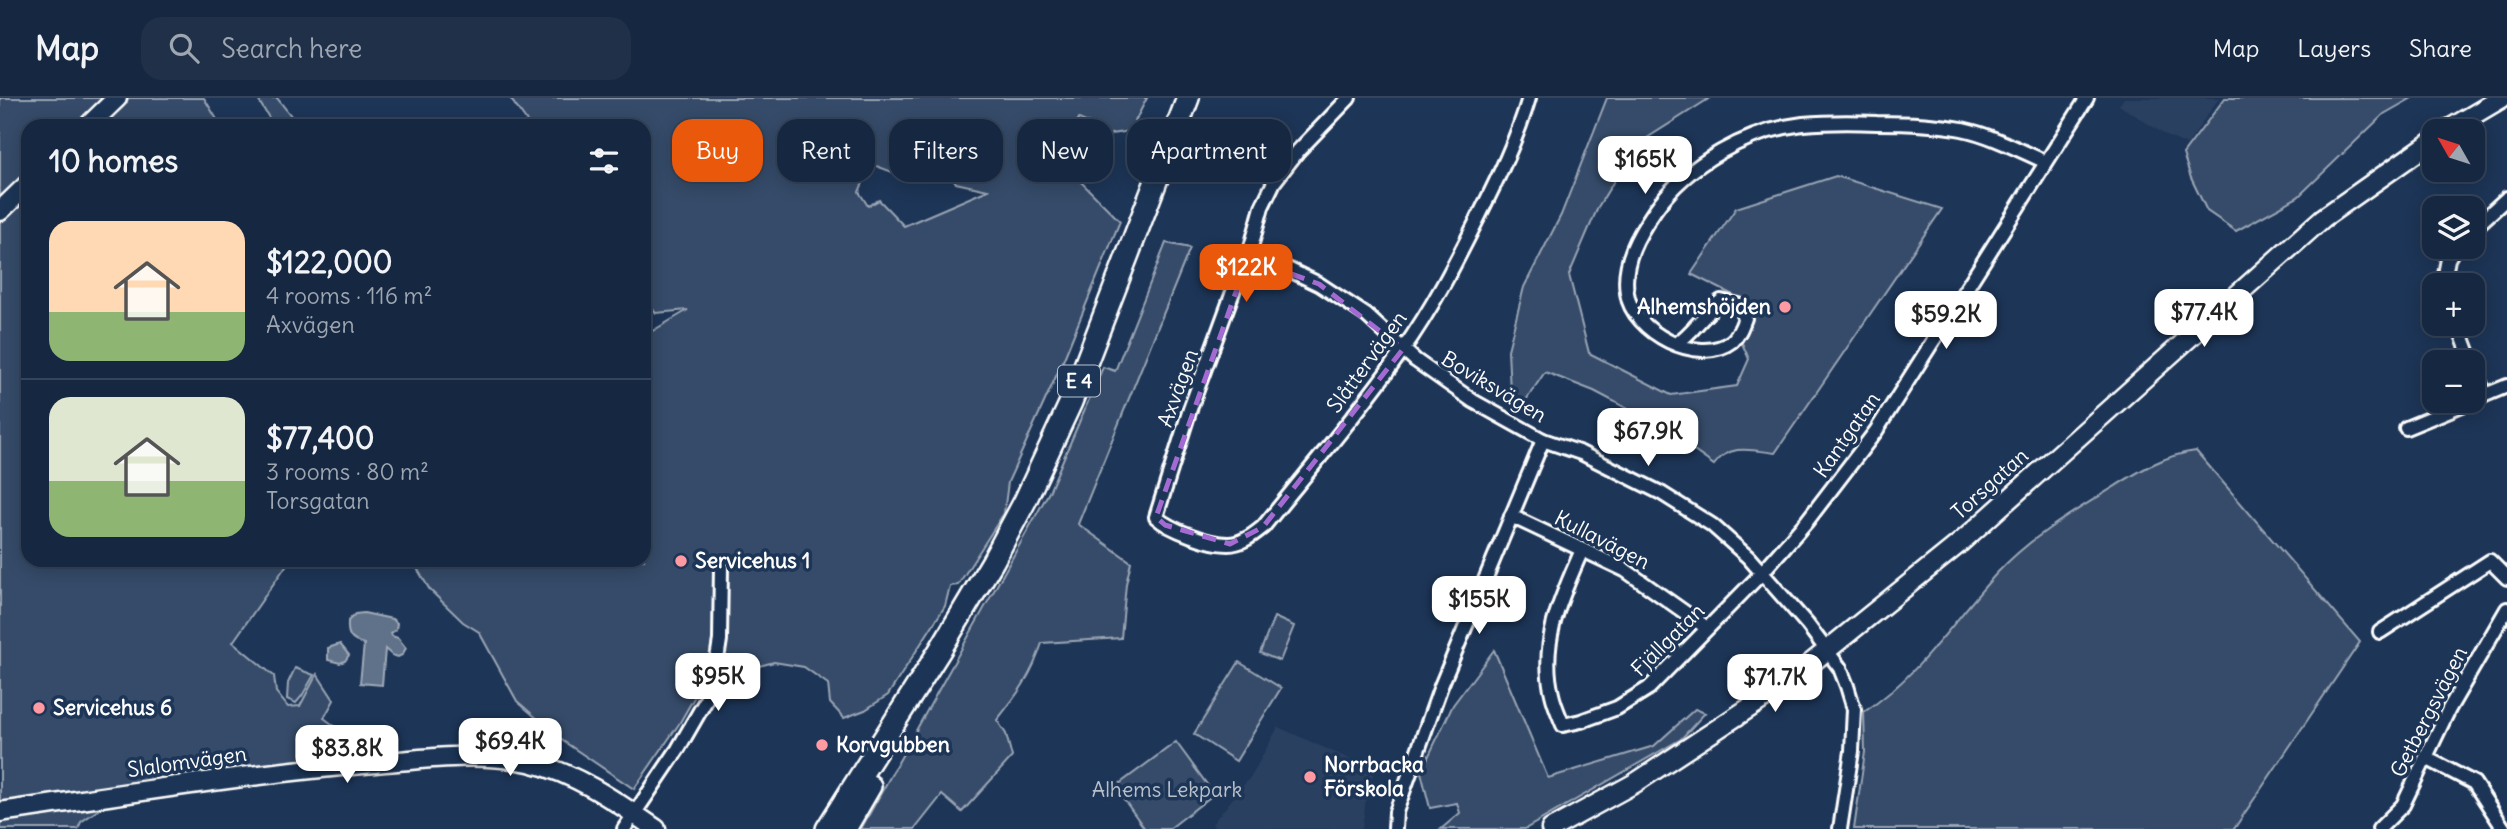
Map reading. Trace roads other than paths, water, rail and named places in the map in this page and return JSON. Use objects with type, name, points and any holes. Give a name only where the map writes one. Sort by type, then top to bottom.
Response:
[{"type":"highway","name":"E 4","points":[[827,829],[940,650],[1025,501],[1071,402],[1188,98]]},
{"type":"highway","name":"E 4","points":[[845,829],[998,571],[1062,446],[1095,369],[1199,98]]},
{"type":"main road","points":[[95,119],[117,98]]},
{"type":"main road","points":[[2466,119],[2502,98]]},
{"type":"main road","name":"Torsgatan","points":[[1551,829],[1635,783],[1784,685],[1961,541],[2323,218],[2422,148]]},
{"type":"main road","points":[[0,211],[21,191]]},
{"type":"main road","name":"Slalomvägen","points":[[0,812],[332,766],[488,757],[533,763],[578,780],[630,822],[656,829]]},
{"type":"street","name":"Axvägen","points":[[1156,517],[1191,409],[1237,281],[1248,258],[1262,207],[1275,182],[1298,151],[1349,98]]},
{"type":"street","name":"Slåttervägen","points":[[1156,517],[1165,525],[1210,541],[1230,544],[1248,539],[1263,527],[1403,349],[1455,265],[1491,193],[1523,120],[1529,98]]},
{"type":"street","name":"Kantgatan","points":[[1762,572],[1807,521],[1876,431],[2087,98]]},
{"type":"street","points":[[1676,344],[1698,326],[1707,311],[1721,301],[1739,305],[1745,318],[1739,332],[1731,341],[1718,348],[1699,349],[1669,343],[1650,331],[1636,316],[1627,295],[1626,274],[1640,232],[1661,203],[1681,180],[1718,153],[1761,135],[1801,124],[1912,123],[1963,130],[2046,162]]},
{"type":"street","points":[[2485,218],[2507,198]]},
{"type":"street","name":"Boviksvägen","points":[[1248,258],[1279,265],[1320,284],[1366,315],[1403,349],[1473,401],[1544,440],[1581,453],[1661,493],[1712,525],[1762,572],[1787,599],[1840,668],[1854,709],[1852,751],[1840,829]]},
{"type":"street","points":[[2485,396],[2507,387]]},
{"type":"street","points":[[2406,428],[2442,413]]},
{"type":"street","points":[[1395,829],[1396,813],[1441,686],[1544,440]]},
{"type":"street","name":"Kullavägen","points":[[1511,516],[1636,577],[1707,628]]},
{"type":"street","name":"Fjällgatan","points":[[1582,550],[1549,635],[1548,660],[1552,694],[1563,725],[1581,721],[1637,698],[1673,665],[1762,572]]},
{"type":"street","points":[[2380,632],[2490,561],[2507,578]]},
{"type":"street","points":[[630,822],[696,718],[715,678],[720,640],[721,566]]},
{"type":"street","name":"Getbergsvägen","points":[[2379,829],[2403,805],[2449,709],[2507,609]]},
{"type":"street","points":[[2426,758],[2474,783],[2504,829]]},
{"type":"place","name":"Alhemshöjden","points":[[1785,307]]},
{"type":"place","name":"Servicehus 1","points":[[681,561]]},
{"type":"place","name":"Servicehus 6","points":[[39,708]]},
{"type":"place","name":"Korvgubben","points":[[822,745]]},
{"type":"place","name":"Norrbacka Förskola","points":[[1310,777]]},
{"type":"park label","name":"Alhems Lekpark","points":[[1167,790]]}]
